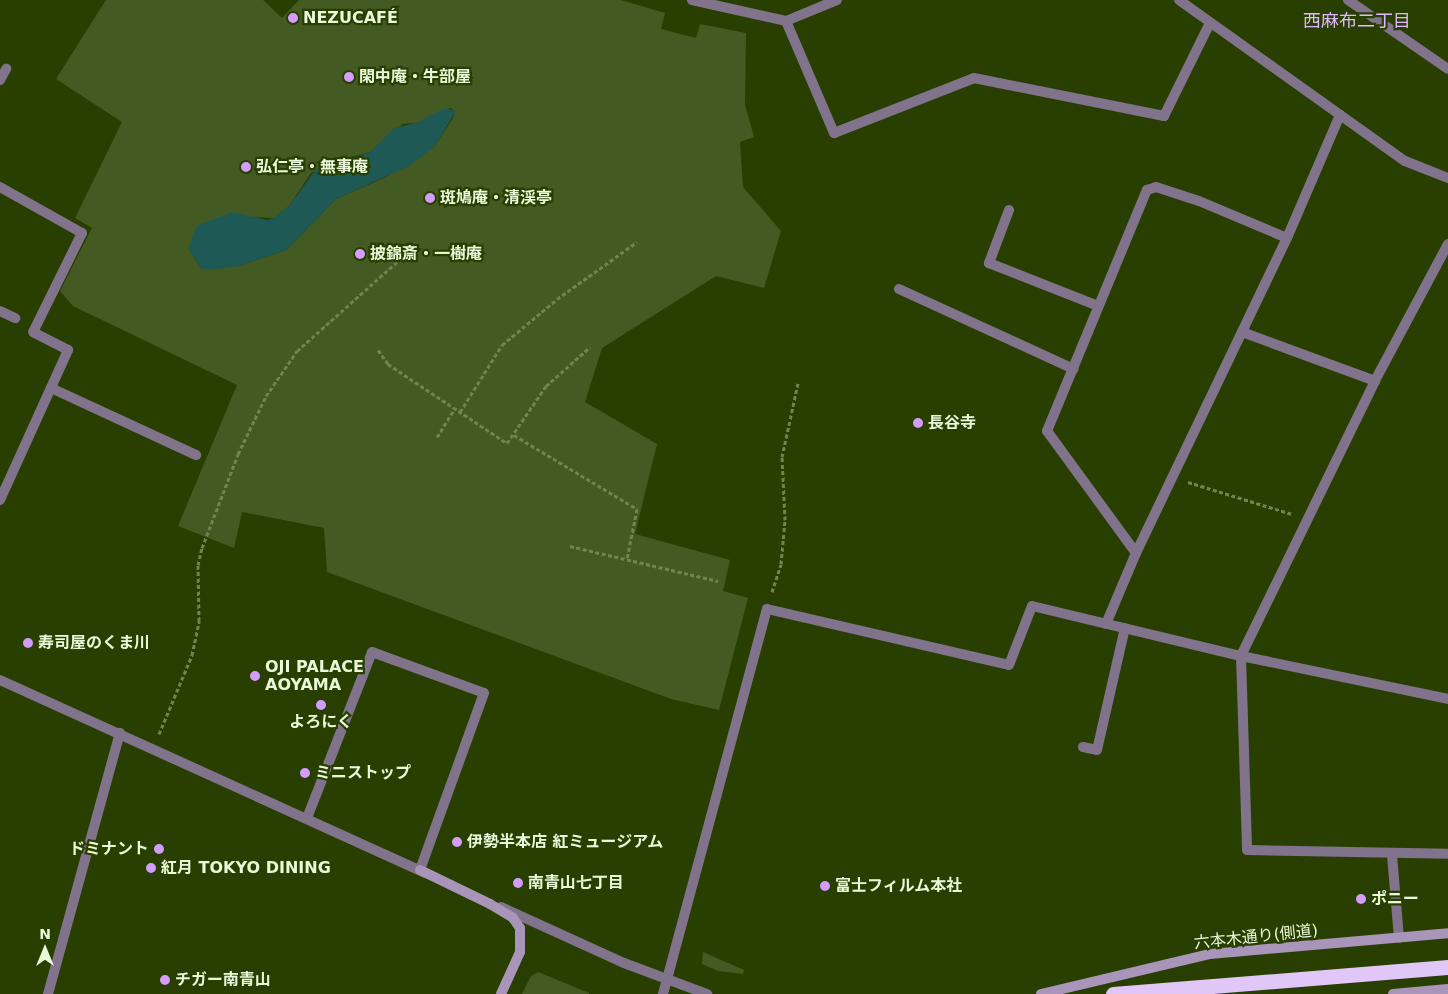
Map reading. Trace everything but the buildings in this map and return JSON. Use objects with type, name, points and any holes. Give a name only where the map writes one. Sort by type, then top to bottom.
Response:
[{"type":"highway","points":[[1114,994],[1212,984],[1448,967]]},
{"type":"main road","points":[[420,870],[490,904],[513,918],[520,928],[520,952],[501,994]]},
{"type":"main road","name":"六本木通り(側道)","points":[[1041,994],[1210,954],[1448,933]]},
{"type":"main road","points":[[1393,994],[1448,990]]},
{"type":"street","points":[[692,0],[786,21],[837,0]]},
{"type":"street","points":[[1179,0],[1405,161],[1448,178]]},
{"type":"street","points":[[1348,0],[1448,70]]},
{"type":"street","points":[[786,21],[834,133],[974,78],[1164,116],[1210,23]]},
{"type":"street","points":[[0,80],[6,70]]},
{"type":"street","points":[[1106,624],[1136,553],[1286,238],[1340,116]]},
{"type":"street","points":[[1136,553],[1047,431],[1074,369],[1098,306],[1150,188],[1156,186],[1199,201],[1286,238]]},
{"type":"street","points":[[0,187],[82,233],[32,332],[68,350],[0,500]]},
{"type":"street","points":[[1009,210],[989,263],[1098,306]]},
{"type":"street","points":[[1448,244],[1375,381],[1241,656],[1247,850],[1392,855],[1448,854]]},
{"type":"street","points":[[899,289],[1074,369]]},
{"type":"street","points":[[0,311],[16,318]]},
{"type":"street","points":[[1242,332],[1375,381]]},
{"type":"street","points":[[51,388],[196,455]]},
{"type":"street","points":[[663,994],[679,944],[767,609],[1008,665],[1032,606],[1241,656],[1448,699]]},
{"type":"street","points":[[1082,748],[1096,750],[1125,628]]},
{"type":"street","points":[[307,818],[372,652],[484,693],[420,870]]},
{"type":"street","points":[[0,680],[624,963],[707,994]]},
{"type":"street","points":[[48,994],[120,733]]},
{"type":"street","points":[[1392,855],[1399,938]]},
{"type":"path","points":[[460,412],[502,345],[514,333],[637,242]]},
{"type":"path","points":[[153,748],[192,655],[199,621],[198,565],[202,548],[238,454],[266,396],[284,366],[303,345],[407,253]]},
{"type":"path","points":[[378,350],[388,364],[507,443],[546,386],[590,347]]},
{"type":"path","points":[[767,609],[781,564],[785,520],[782,456],[798,383]]},
{"type":"path","points":[[437,437],[455,408]]},
{"type":"path","points":[[514,435],[637,509],[628,559]]},
{"type":"path","points":[[1173,477],[1309,519]]},
{"type":"path","points":[[570,546],[718,581]]},
{"type":"green space","points":[[106,0],[263,0],[282,18],[299,0],[621,0],[665,13],[661,29],[696,38],[700,24],[746,33],[745,105],[754,137],[740,142],[743,187],[781,231],[764,288],[716,276],[602,348],[585,402],[657,444],[635,534],[730,560],[723,591],[748,598],[719,710],[671,699],[327,572],[324,528],[242,512],[234,548],[178,526],[237,385],[73,306],[60,291],[92,228],[75,218],[122,122],[56,79]],"holes":[[[450,108],[455,111],[453,118],[434,147],[386,177],[336,199],[286,250],[238,266],[201,268],[189,248],[252,217],[274,218],[289,206],[311,173],[331,162],[370,152],[403,124],[416,123]]]},
{"type":"green space","points":[[703,952],[744,970],[743,974],[718,971],[702,964]]},
{"type":"green space","points":[[538,972],[589,994],[522,994],[531,976]]},
{"type":"water","points":[[445,108],[456,111],[434,147],[409,166],[336,199],[286,250],[238,266],[210,270],[201,268],[195,259],[189,248],[194,231],[200,224],[233,212],[267,220],[274,218],[289,206],[316,169],[370,152],[394,128],[416,123]]},
{"type":"place","name":"NEZUCAFÉ","points":[[293,18]]},
{"type":"place","name":"閑中庵・牛部屋","points":[[349,77]]},
{"type":"place","name":"弘仁亭・無事庵","points":[[246,167]]},
{"type":"place","name":"斑鳩庵・清渓亭","points":[[430,198]]},
{"type":"place","name":"披錦斎・一樹庵","points":[[360,254]]},
{"type":"place","name":"長谷寺","points":[[918,423]]},
{"type":"place","name":"寿司屋のくま川","points":[[28,643]]},
{"type":"place","name":"OJI PALACE AOYAMA","points":[[255,676]]},
{"type":"place","name":"よろにく","points":[[321,705]]},
{"type":"place","name":"ミニストップ","points":[[305,773]]},
{"type":"place","name":"伊勢半本店 紅ミュージアム","points":[[457,842]]},
{"type":"place","name":"ドミナント","points":[[159,849]]},
{"type":"place","name":"紅月 TOKYO DINING","points":[[151,868]]},
{"type":"place","name":"南青山七丁目","points":[[518,883]]},
{"type":"place","name":"富士フィルム本社","points":[[825,886]]},
{"type":"place","name":"ポニー","points":[[1361,899]]},
{"type":"place","name":"チガー南青山","points":[[165,980]]},
{"type":"district","name":"西麻布二丁目","points":[[1357,21]]}]
